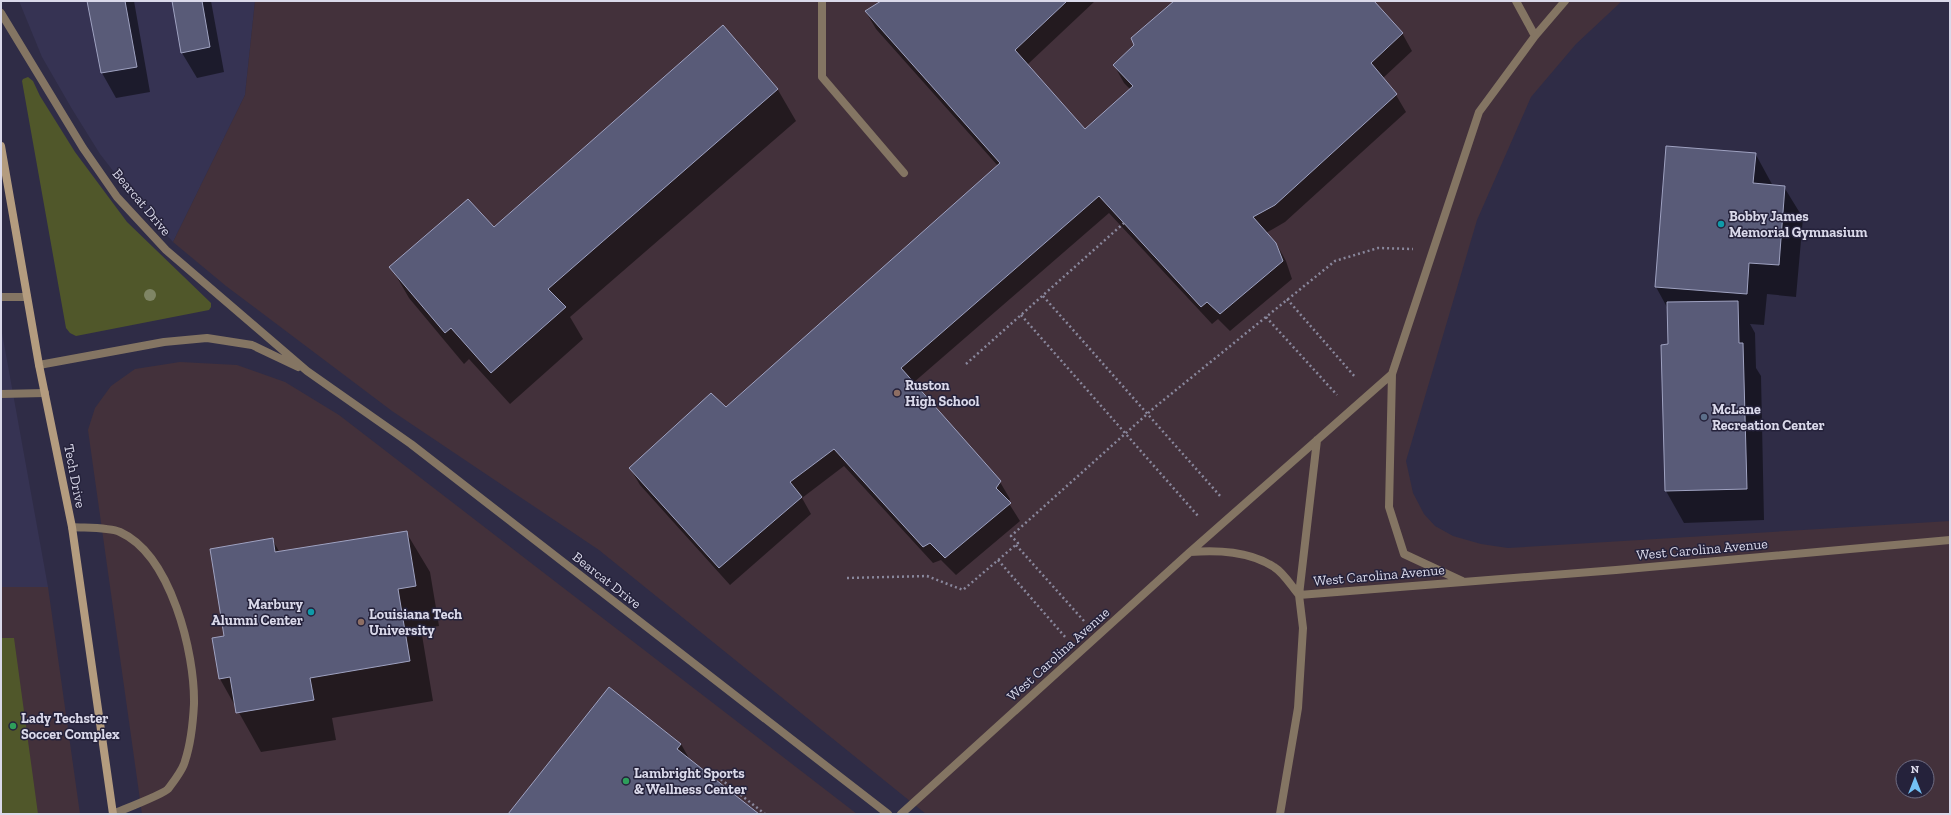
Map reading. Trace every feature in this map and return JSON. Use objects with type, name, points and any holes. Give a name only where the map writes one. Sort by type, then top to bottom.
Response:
[{"type":"main road","name":"Tech Drive","points":[[1,151],[44,393],[72,527],[113,814]]},
{"type":"street","points":[[822,1],[822,77],[904,173]]},
{"type":"street","points":[[1516,1],[1535,36]]},
{"type":"street","points":[[1463,582],[1404,554],[1389,507],[1392,374],[1479,112],[1535,36],[1565,1]]},
{"type":"street","name":"Bearcat Drive","points":[[1,13],[83,148],[117,197],[166,250],[307,370],[417,449],[888,814]]},
{"type":"street","points":[[1,297],[27,297]]},
{"type":"street","name":"Bearcat Drive","points":[[39,365],[164,342],[207,338],[252,345],[307,370]]},
{"type":"street","points":[[1190,552],[1392,374]]},
{"type":"street","points":[[1,394],[44,393]]},
{"type":"street","points":[[1280,814],[1298,708],[1304,628],[1300,595],[1317,440]]},
{"type":"street","points":[[72,527],[119,532],[141,546],[160,572],[179,612],[189,660],[194,702],[191,732],[185,762],[166,791],[113,814]]},
{"type":"street","name":"West Carolina Avenue","points":[[901,814],[1190,552],[1218,550],[1246,555],[1275,568],[1300,595],[1950,540]]},
{"type":"path","points":[[966,364],[1124,223]]},
{"type":"path","points":[[1084,622],[1016,546],[1018,543],[1011,536],[1147,414],[1335,261],[1378,248],[1434,249]]},
{"type":"path","points":[[1043,296],[1223,499]]},
{"type":"path","points":[[1288,299],[1358,380]]},
{"type":"path","points":[[1021,315],[1201,519]]},
{"type":"path","points":[[1266,317],[1338,397]]},
{"type":"path","points":[[847,578],[927,576],[963,590],[1016,546]]},
{"type":"path","points":[[998,560],[1067,638]]},
{"type":"path","points":[[713,773],[765,814]]},
{"type":"shaded area","points":[[19,1],[255,1],[245,95],[173,242],[141,207],[100,154],[42,57]]},
{"type":"shaded area","name":"Ruston High School","points":[[255,1],[1622,1],[1576,44],[1531,97],[1477,220],[1406,461],[1413,493],[1424,514],[1435,526],[1453,536],[1481,544],[1508,548],[1950,521],[1950,814],[926,814],[599,550],[392,411],[226,286],[173,242],[245,95]]},
{"type":"shaded area","points":[[1,327],[48,587],[1,587]]},
{"type":"shaded area","name":"Louisiana Tech University","points":[[180,362],[237,365],[285,382],[339,415],[857,814],[142,814],[88,430],[95,408],[111,386],[135,369]]},
{"type":"shaded area","points":[[1,587],[48,587],[80,814],[1,814]]},
{"type":"green space","points":[[28,77],[33,81],[40,96],[75,152],[127,222],[211,303],[209,310],[76,336],[70,333],[66,328],[22,81]]},
{"type":"green space","name":"Lady Techster Soccer Complex","points":[[1,638],[14,638],[38,814],[1,814]]},
{"type":"building","points":[[87,1],[125,1],[137,67],[101,73]]},
{"type":"building","points":[[172,1],[202,1],[210,47],[181,53]]},
{"type":"building","points":[[881,1],[1067,1],[1015,50],[1085,129],[1133,86],[1113,65],[1134,45],[1131,38],[1174,1],[1374,1],[1403,33],[1371,63],[1397,94],[1275,205],[1253,217],[1276,243],[1283,261],[1220,314],[1207,302],[1201,307],[1099,196],[901,368],[1001,481],[996,488],[1011,503],[945,558],[930,543],[923,547],[834,449],[790,482],[802,497],[719,568],[629,468],[711,393],[726,407],[1000,163],[865,11]]},
{"type":"building","points":[[723,25],[778,89],[548,289],[566,307],[491,373],[451,328],[445,333],[389,267],[468,199],[494,227]]},
{"type":"building","name":"Bobby James Memorial Gymnasium","points":[[1666,146],[1756,153],[1753,183],[1785,186],[1779,265],[1749,263],[1747,294],[1655,287]]},
{"type":"building","name":"McLane Recreation Center","points":[[1738,301],[1739,343],[1743,343],[1747,489],[1665,491],[1661,345],[1668,344],[1667,302]]},
{"type":"building","name":"Marbury Alumni Center","points":[[407,531],[416,586],[398,589],[410,661],[310,678],[314,700],[236,713],[230,677],[219,679],[212,638],[224,636],[210,549],[273,538],[275,552]]},
{"type":"building","name":"Lambright Sports & Wellness Center","points":[[609,687],[681,744],[677,749],[759,814],[508,814]]},
{"type":"place","name":"Bobby James Memorial Gymnasium","points":[[1721,224]]},
{"type":"place","name":"Ruston High School","points":[[897,393]]},
{"type":"place","name":"McLane Recreation Center","points":[[1704,417]]},
{"type":"place","name":"Marbury Alumni Center","points":[[311,612]]},
{"type":"place","name":"Louisiana Tech University","points":[[361,622]]},
{"type":"place","name":"Lady Techster Soccer Complex","points":[[13,726]]},
{"type":"place","name":"Lambright Sports & Wellness Center","points":[[626,781]]}]
